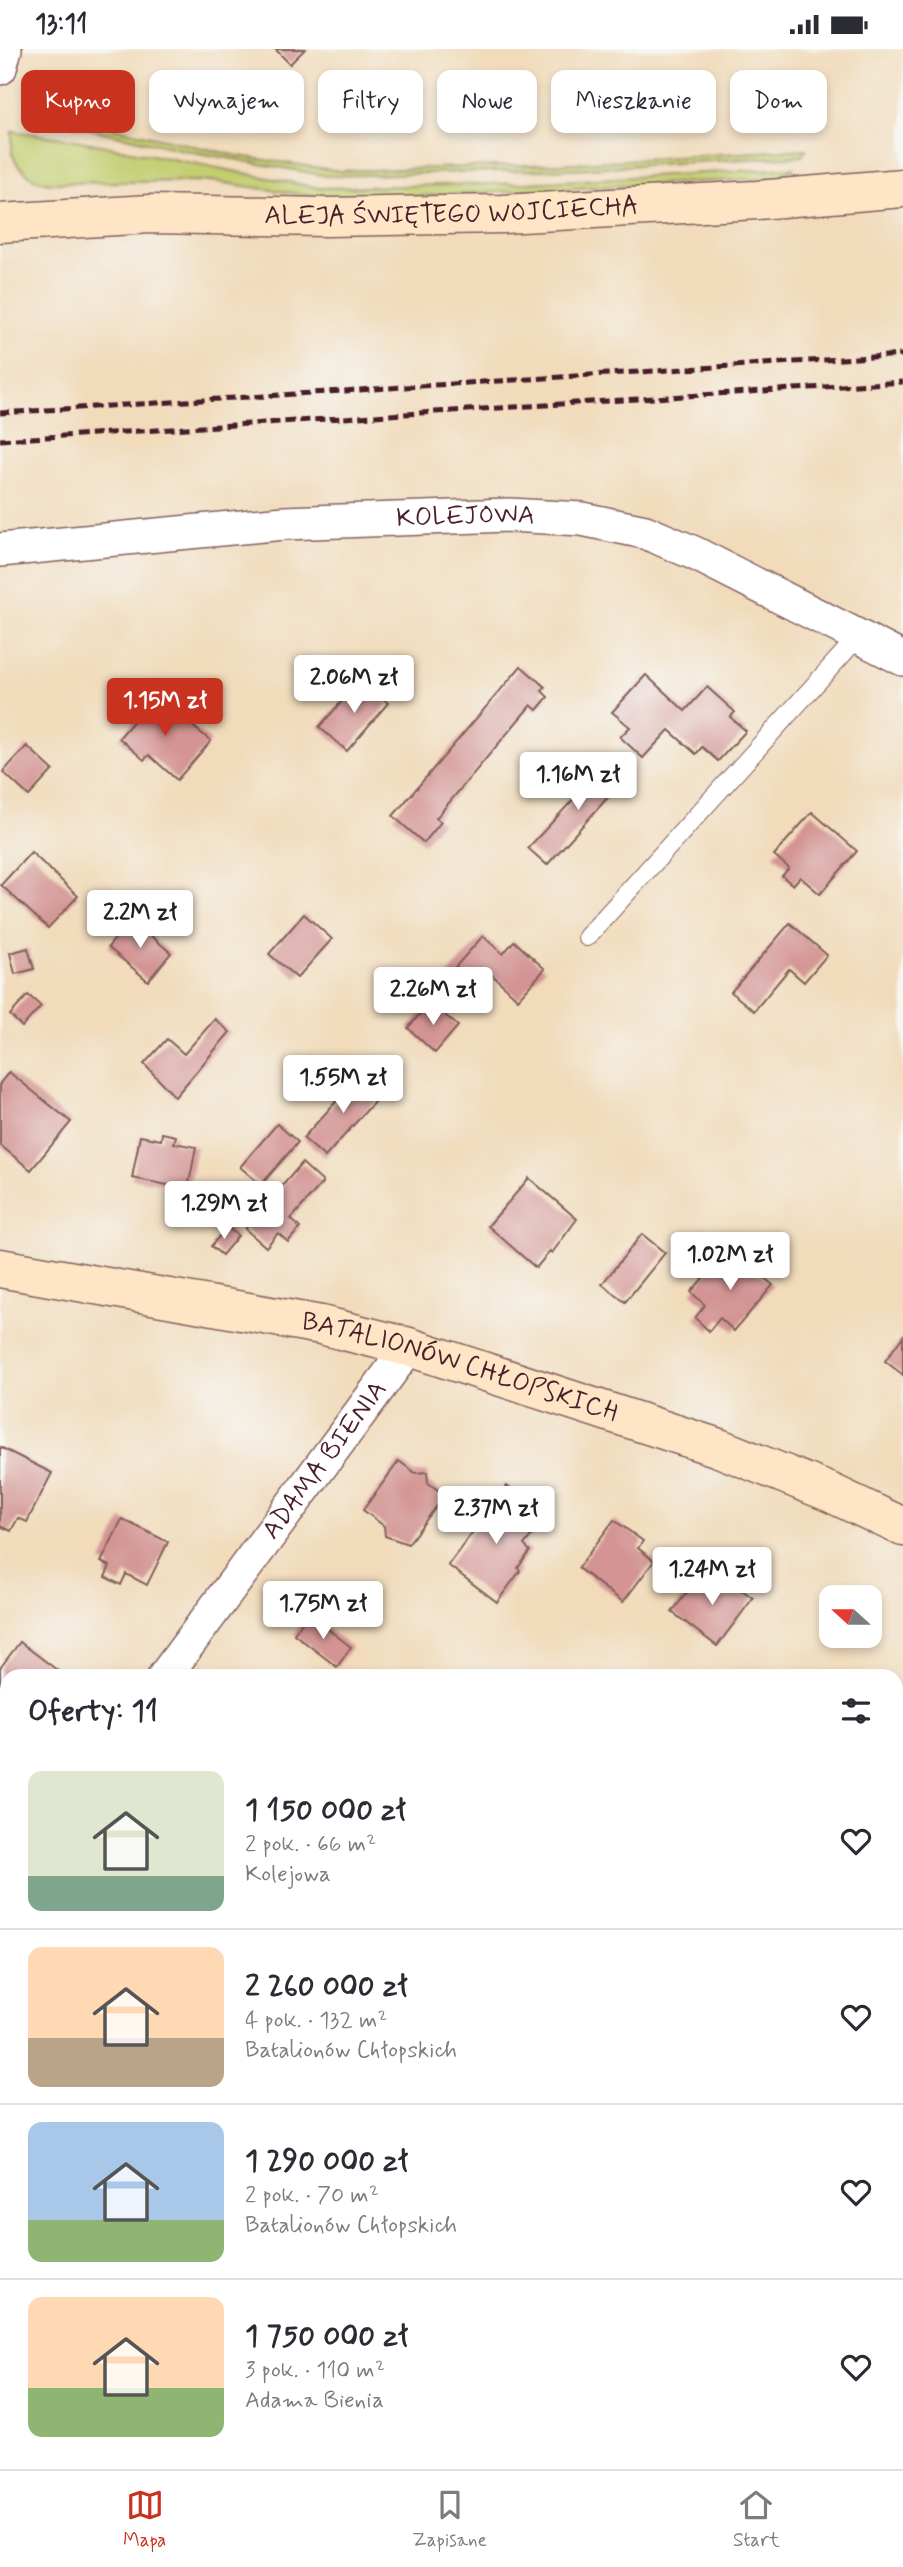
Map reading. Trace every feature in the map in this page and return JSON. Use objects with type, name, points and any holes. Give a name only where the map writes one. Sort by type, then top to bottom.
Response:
[{"type":"street","points":[[0,68],[5,49]]},
{"type":"street","name":"ALEJA ŚWIĘTEGO WOJCIECHA","points":[[0,223],[150,214],[327,217],[503,214],[757,200],[903,188]]},
{"type":"street","name":"KOLEJOWA","points":[[0,551],[284,523],[509,515],[582,519],[645,531],[903,659]]},
{"type":"street","name":"BATALIONÓW CHŁOPSKICH","points":[[0,1268],[321,1325],[409,1347],[719,1448],[829,1492],[903,1527]]},
{"type":"street","name":"ADAMA BIENIA","points":[[170,1669],[409,1347]]},
{"type":"lane","points":[[587,937],[858,637]]},
{"type":"green space","points":[[12,131],[70,139],[319,188],[527,183],[794,168],[777,178],[377,198],[318,197],[211,181],[49,183],[34,179],[18,165],[12,154]]},
{"type":"green space","points":[[135,132],[238,156],[340,171],[560,164],[806,149],[802,156],[571,169],[328,176],[193,152],[107,133]]},
{"type":"building","points":[[275,49],[305,49],[290,64]]},
{"type":"building","points":[[521,666],[545,687],[542,691],[548,697],[537,710],[531,705],[436,818],[441,822],[424,843],[393,816]]},
{"type":"building","points":[[646,675],[685,711],[707,687],[735,712],[730,717],[746,731],[718,761],[702,747],[696,754],[669,730],[643,758],[620,737],[630,727],[612,712]]},
{"type":"building","points":[[361,680],[388,703],[347,751],[319,727]]},
{"type":"building","points":[[155,696],[211,741],[177,780],[149,755],[144,760],[119,738]]},
{"type":"building","points":[[27,746],[53,770],[29,796],[3,772]]},
{"type":"building","points":[[611,759],[628,775],[547,865],[528,848]]},
{"type":"building","points":[[812,812],[857,851],[820,894],[800,877],[793,885],[782,876],[789,868],[774,855]]},
{"type":"building","points":[[31,852],[78,896],[48,928],[1,885]]},
{"type":"building","points":[[304,914],[332,939],[297,978],[269,954]]},
{"type":"building","points":[[131,919],[171,953],[148,981],[108,947]]},
{"type":"building","points":[[790,923],[827,955],[804,982],[789,969],[754,1011],[731,992]]},
{"type":"building","points":[[483,936],[503,954],[514,941],[545,969],[518,999],[489,972],[452,1014],[430,995]]},
{"type":"building","points":[[28,948],[34,969],[15,974],[10,953]]},
{"type":"building","points":[[28,995],[41,1006],[22,1027],[10,1015]]},
{"type":"building","points":[[430,1002],[458,1026],[435,1053],[408,1028]]},
{"type":"building","points":[[215,1019],[230,1032],[175,1097],[144,1064],[167,1039],[184,1054]]},
{"type":"building","points":[[9,1072],[71,1122],[31,1170],[0,1145],[0,1083]]},
{"type":"building","points":[[362,1073],[383,1092],[325,1157],[303,1138]]},
{"type":"building","points":[[277,1124],[298,1142],[261,1185],[240,1167]]},
{"type":"building","points":[[162,1133],[176,1136],[174,1143],[196,1147],[188,1189],[132,1178],[140,1136],[161,1140]]},
{"type":"building","points":[[302,1163],[323,1182],[291,1219],[300,1228],[288,1242],[278,1233],[266,1247],[245,1229]]},
{"type":"building","points":[[529,1178],[577,1219],[552,1253],[550,1251],[536,1268],[488,1226]]},
{"type":"building","points":[[227,1227],[238,1236],[222,1255],[211,1246]]},
{"type":"building","points":[[642,1234],[665,1253],[625,1302],[602,1284]]},
{"type":"building","points":[[729,1248],[773,1285],[734,1331],[720,1318],[709,1331],[695,1318],[705,1305],[691,1292]]},
{"type":"building","points":[[903,1336],[903,1375],[885,1361]]},
{"type":"building","points":[[0,1447],[52,1473],[27,1522],[18,1518],[11,1531],[0,1526]]},
{"type":"building","points":[[399,1461],[415,1473],[427,1472],[428,1483],[445,1495],[408,1544],[385,1536],[384,1526],[363,1510]]},
{"type":"building","points":[[507,1486],[535,1512],[525,1525],[534,1532],[524,1545],[530,1551],[518,1568],[520,1571],[497,1602],[448,1565]]},
{"type":"building","points":[[122,1519],[168,1542],[147,1585],[126,1574],[121,1585],[105,1577],[110,1566],[101,1562]]},
{"type":"building","points":[[614,1520],[643,1541],[638,1548],[654,1561],[623,1602],[578,1568]]},
{"type":"building","points":[[702,1572],[720,1586],[726,1579],[753,1598],[717,1646],[672,1612]]},
{"type":"building","points":[[308,1614],[351,1647],[337,1667],[294,1634]]},
{"type":"building","points":[[20,1642],[56,1669],[0,1669]]},
{"type":"railway","points":[[0,413],[903,355]]},
{"type":"railway","points":[[0,440],[903,382]]}]
